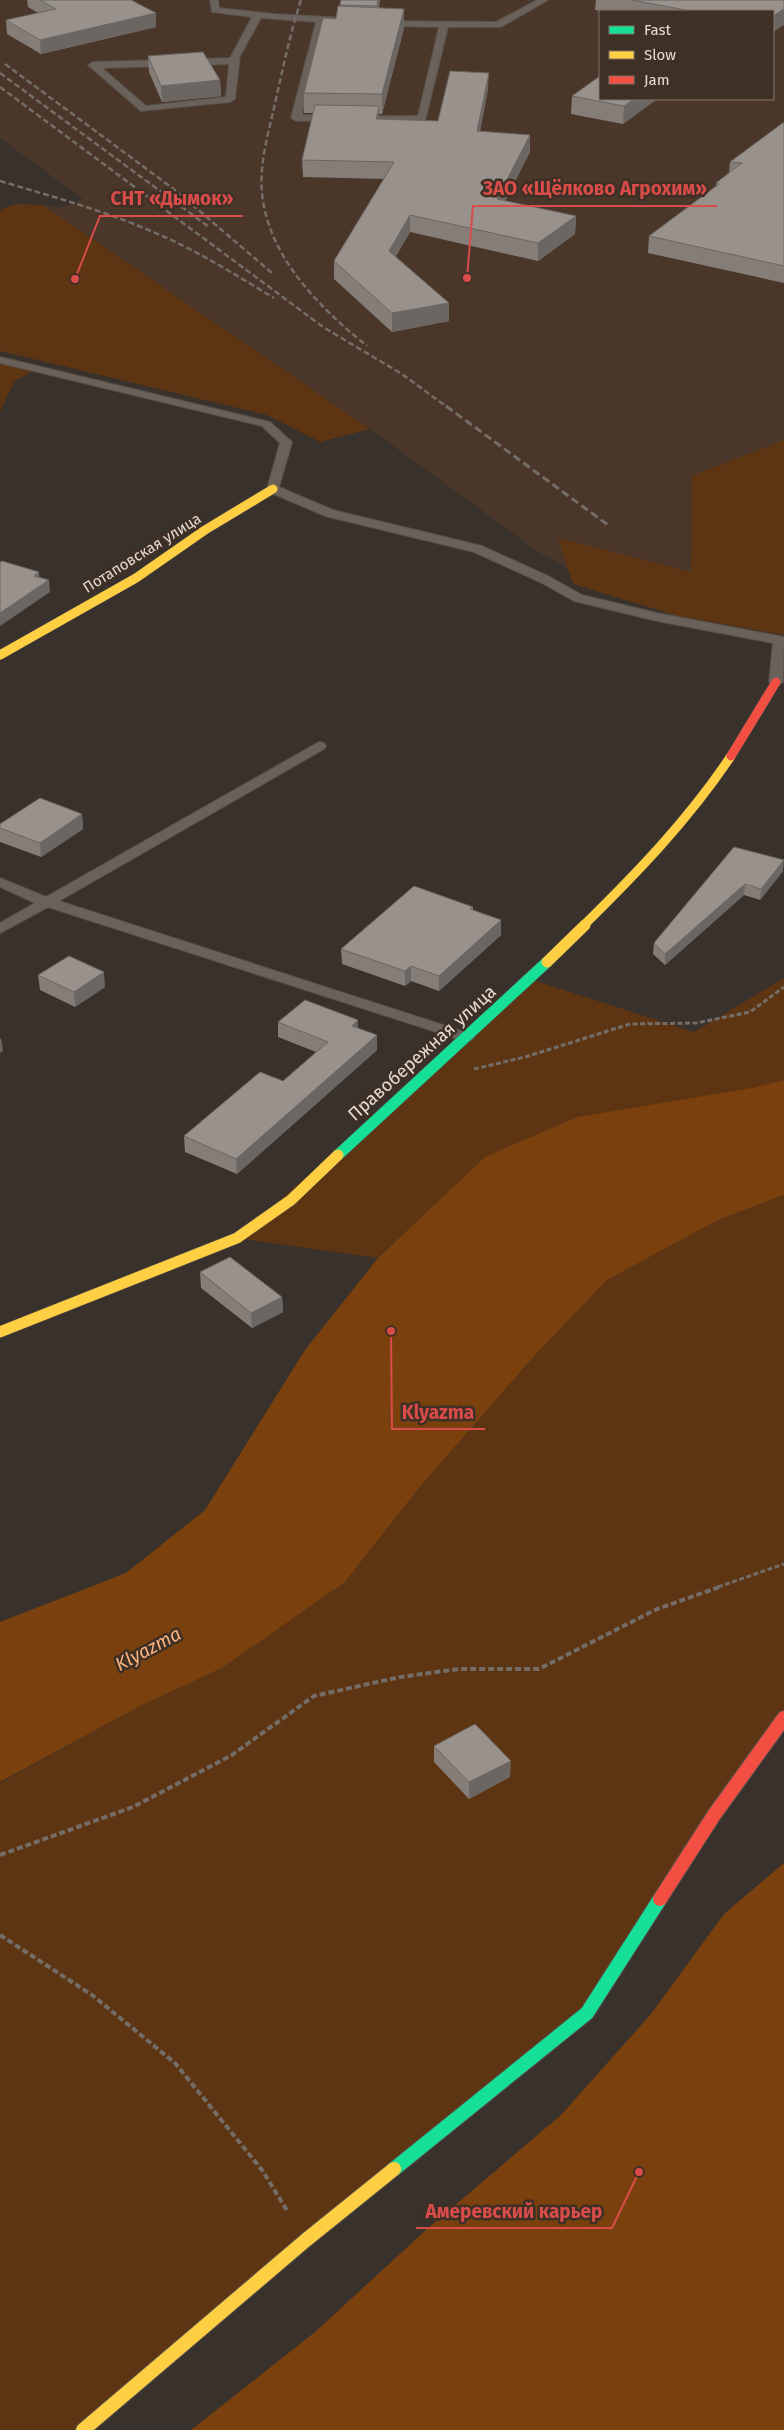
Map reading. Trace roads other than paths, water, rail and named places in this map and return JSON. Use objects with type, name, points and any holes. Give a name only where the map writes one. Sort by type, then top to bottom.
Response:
[{"type":"street","name":"Потаповская улица","points":[[0,654],[136,578],[205,530],[273,489]]},
{"type":"street","name":"Правобережная улица","points":[[0,1332],[237,1238],[292,1200],[374,1120],[530,979],[668,839],[712,787],[776,682]]},
{"type":"street","points":[[84,2430],[306,2240],[587,2013],[714,1815],[784,1718]]},
{"type":"lane","points":[[214,0],[215,10],[349,21]]},
{"type":"lane","points":[[377,22],[498,25],[544,0]]},
{"type":"lane","points":[[234,61],[93,65],[144,109],[230,99],[235,56],[258,15]]},
{"type":"lane","points":[[321,19],[296,118],[422,119],[444,25]]},
{"type":"lane","points":[[0,360],[266,424],[286,442],[273,489],[330,513],[478,549],[546,580],[578,598],[657,617],[780,640],[776,682]]},
{"type":"lane","points":[[0,929],[319,746]]},
{"type":"lane","points":[[0,882],[46,902],[466,1037]]},
{"type":"water","points":[[784,1080],[784,1195],[718,1220],[607,1280],[536,1354],[418,1489],[345,1582],[222,1668],[142,1705],[0,1782],[0,1622],[126,1573],[205,1510],[305,1350],[378,1258],[485,1157],[578,1117],[752,1088]]},
{"type":"water","points":[[784,1863],[784,2430],[191,2430],[315,2332],[427,2229],[561,2115],[651,2014],[724,1914]]},
{"type":"railway","points":[[301,0],[287,51],[263,159],[261,182],[266,216],[274,239],[285,260],[299,279],[332,315],[367,346]]},
{"type":"railway","points":[[5,64],[175,190],[272,273]]},
{"type":"railway","points":[[0,73],[209,227]]},
{"type":"railway","points":[[0,87],[323,327],[402,374],[447,407]]},
{"type":"railway","points":[[0,181],[81,205],[141,227],[204,257],[274,298]]},
{"type":"railway","points":[[446,406],[608,525]]},
{"type":"place","name":"ЗАО «Щёлково Агрохим»","points":[[467,278]]},
{"type":"place","name":"СНТ «Дымок»","points":[[75,279]]},
{"type":"place","name":"Klyazma","points":[[391,1331]]},
{"type":"place","name":"Амеревский карьер","points":[[639,2172]]}]
